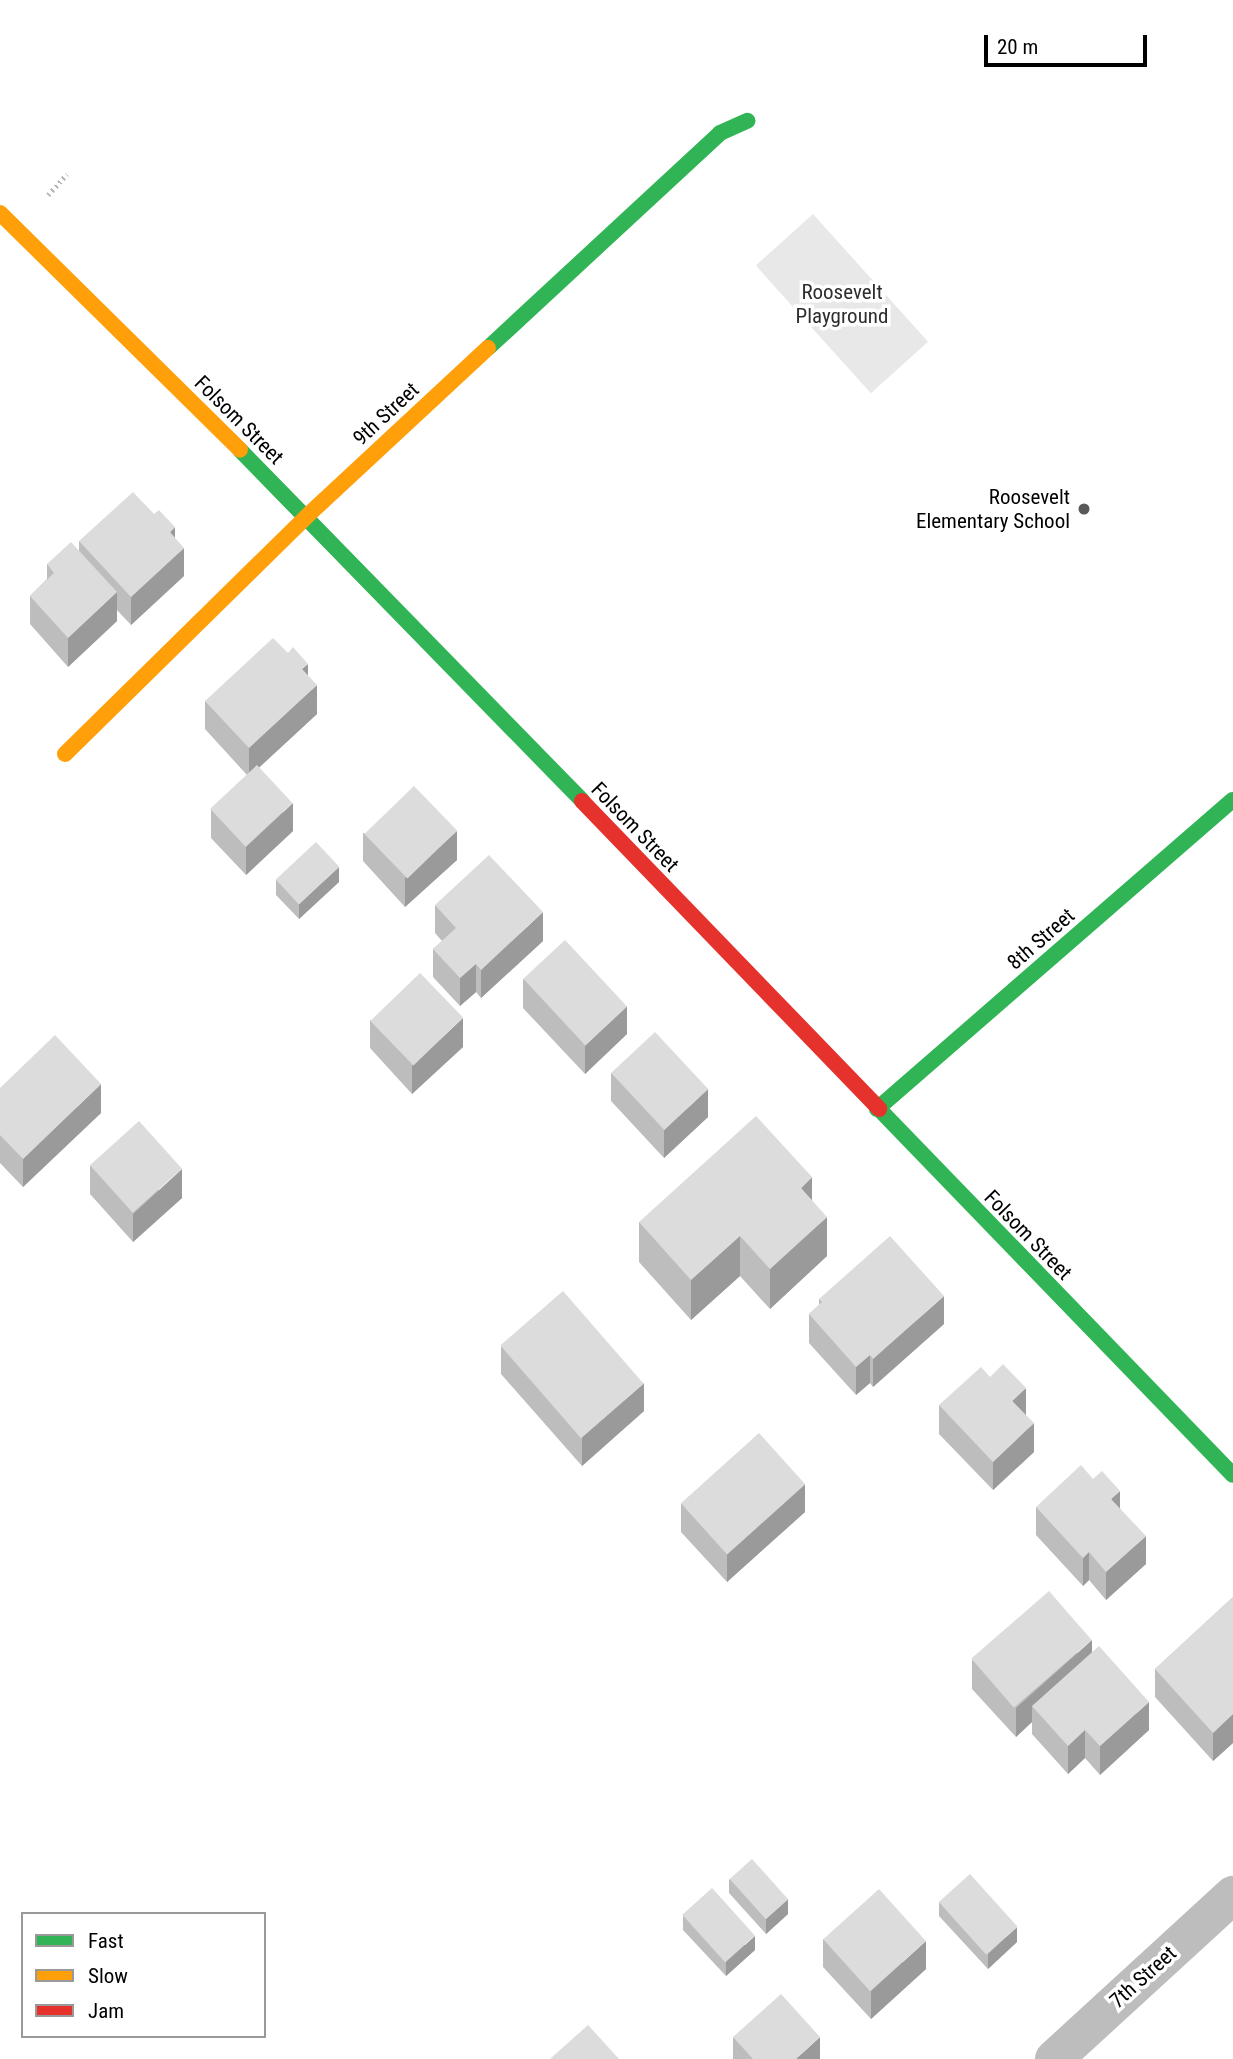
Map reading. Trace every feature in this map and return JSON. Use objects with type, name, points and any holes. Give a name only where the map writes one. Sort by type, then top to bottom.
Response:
[{"type":"street","name":"9th Street","points":[[65,754],[307,516],[720,132],[747,121]]},
{"type":"street","name":"Folsom Street","points":[[0,213],[307,516],[1233,1475]]},
{"type":"street","name":"8th Street","points":[[877,1109],[1233,800]]},
{"type":"street","name":"7th Street","points":[[1054,2059],[1233,1895]]},
{"type":"green space","name":"Roosevelt Playground","points":[[813,214],[928,342],[871,393],[756,266]]},
{"type":"building","points":[[133,492],[154,514],[159,510],[175,527],[170,532],[184,548],[131,597],[79,541]]},
{"type":"building","points":[[71,542],[117,592],[68,638],[30,596],[54,573],[47,564]]},
{"type":"building","points":[[273,638],[288,653],[293,647],[308,664],[302,669],[317,685],[249,748],[205,701]]},
{"type":"building","points":[[257,765],[292,803],[246,847],[210,809]]},
{"type":"building","points":[[414,786],[457,831],[407,879],[364,834]]},
{"type":"building","points":[[316,842],[339,867],[299,904],[276,880]]},
{"type":"building","points":[[489,855],[543,912],[481,970],[476,964],[460,978],[433,949],[456,928],[435,905]]},
{"type":"building","points":[[565,940],[627,1007],[585,1045],[523,979]]},
{"type":"building","points":[[420,973],[463,1018],[413,1066],[370,1021]]},
{"type":"building","points":[[655,1032],[708,1089],[664,1130],[611,1073]]},
{"type":"building","points":[[55,1035],[101,1084],[23,1159],[0,1135],[0,1088]]},
{"type":"building","points":[[756,1116],[812,1177],[801,1188],[827,1217],[770,1269],[740,1236],[691,1280],[639,1222]]},
{"type":"building","points":[[139,1121],[182,1169],[133,1213],[90,1165]]},
{"type":"building","points":[[890,1236],[944,1296],[873,1359],[870,1355],[856,1367],[809,1314],[822,1302],[819,1299]]},
{"type":"building","points":[[563,1291],[644,1384],[581,1438],[500,1345]]},
{"type":"building","points":[[1003,1364],[1026,1388],[1012,1401],[1034,1423],[993,1462],[939,1405],[981,1367],[990,1377]]},
{"type":"building","points":[[759,1433],[805,1484],[727,1555],[681,1503]]},
{"type":"building","points":[[1081,1465],[1093,1479],[1102,1471],[1120,1491],[1111,1499],[1146,1536],[1106,1572],[1089,1552],[1083,1558],[1036,1507]]},
{"type":"building","points":[[1049,1591],[1092,1640],[1014,1708],[971,1659]]},
{"type":"building","points":[[1233,1597],[1233,1714],[1213,1733],[1155,1669]]},
{"type":"building","points":[[1099,1646],[1149,1702],[1100,1746],[1085,1730],[1068,1746],[1032,1706]]},
{"type":"building","points":[[752,1859],[788,1899],[766,1919],[730,1879]]},
{"type":"building","points":[[970,1874],[1018,1927],[986,1955],[939,1902]]},
{"type":"building","points":[[712,1888],[755,1936],[725,1962],[682,1915]]},
{"type":"building","points":[[879,1889],[926,1941],[870,1991],[823,1939]]},
{"type":"building","points":[[781,1994],[820,2037],[796,2059],[753,2059],[733,2037]]},
{"type":"building","points":[[588,2025],[619,2059],[550,2059]]},
{"type":"traffic: fast","points":[[488,348],[720,133],[747,121]]},
{"type":"traffic: fast","points":[[240,450],[582,801]]},
{"type":"traffic: fast","points":[[877,1109],[1233,800]]},
{"type":"traffic: fast","points":[[879,1109],[1233,1475]]},
{"type":"traffic: slow","points":[[0,213],[240,450]]},
{"type":"traffic: slow","points":[[65,754],[307,516],[488,348]]},
{"type":"traffic: jam","points":[[582,801],[879,1109]]},
{"type":"place","name":"Roosevelt Elementary School","points":[[1084,509]]}]
